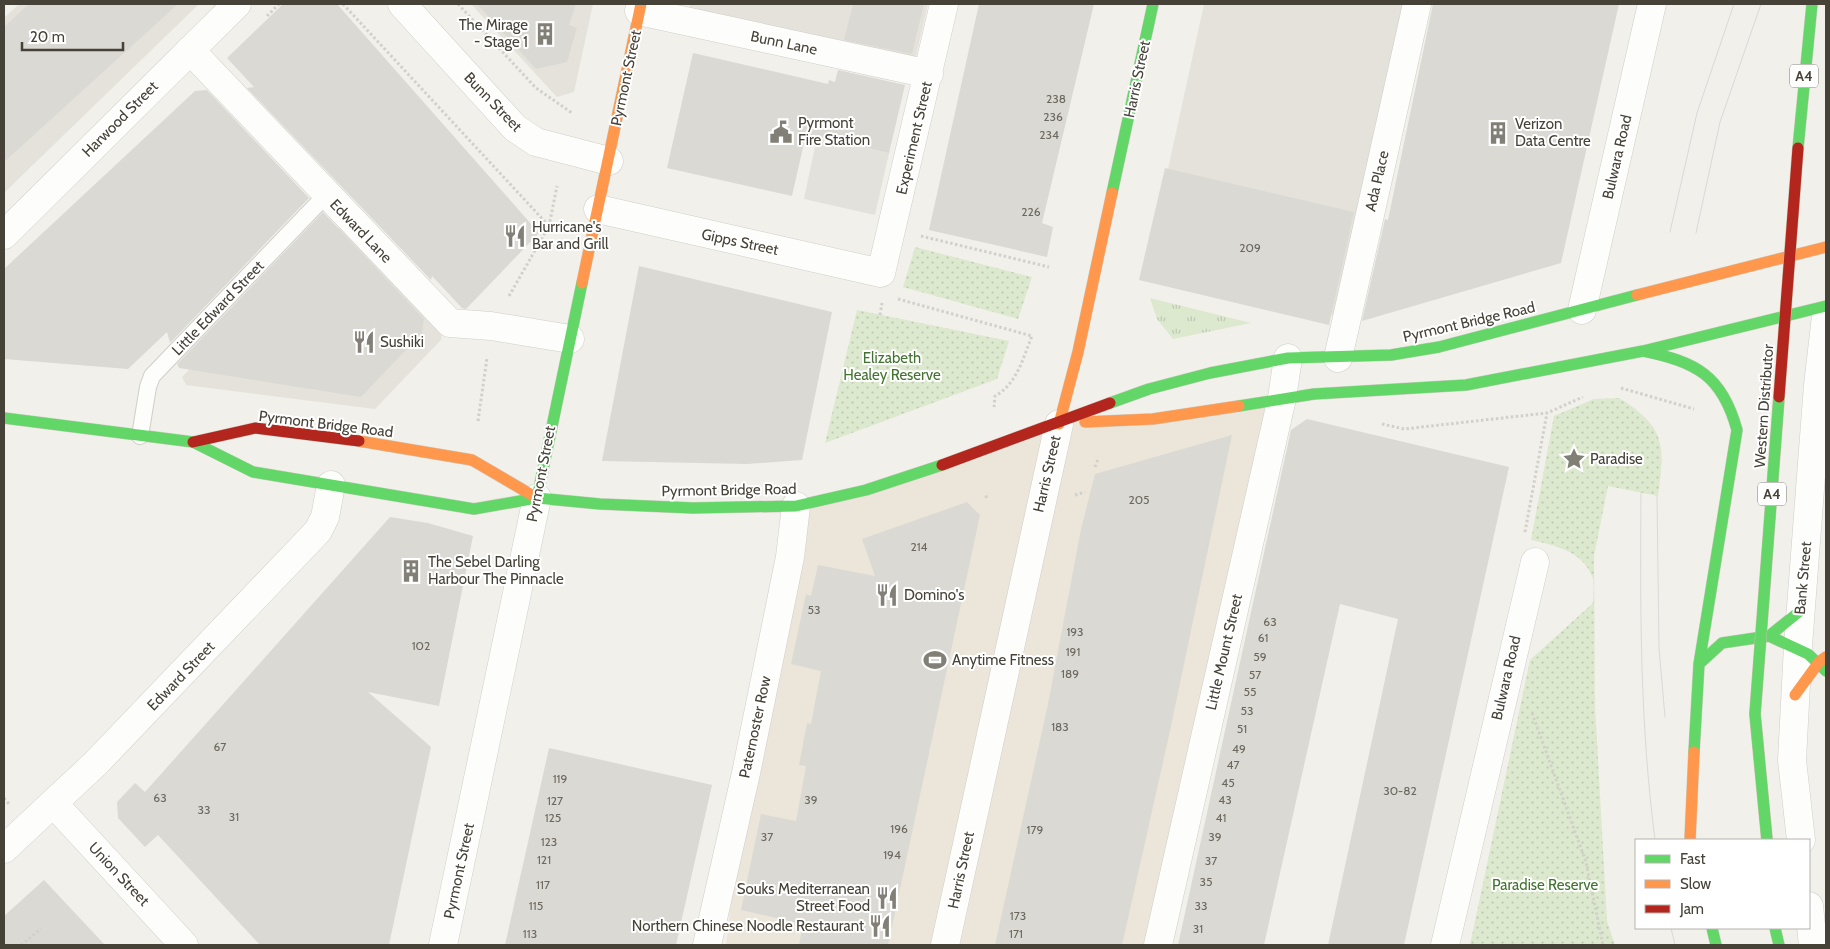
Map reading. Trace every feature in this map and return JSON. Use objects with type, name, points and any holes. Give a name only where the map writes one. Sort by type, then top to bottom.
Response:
[{"type":"main road","name":"Harris Street","points":[[1059,424],[1078,352],[1153,4]]},
{"type":"main road","name":"Western Distributor","points":[[1766,839],[1755,714],[1798,148],[1812,4]]},
{"type":"main road","name":"Pyrmont Street","points":[[537,498],[640,8]]},
{"type":"main road","name":"Pyrmont Bridge Road","points":[[192,442],[253,472],[474,509],[537,498],[600,504],[694,508],[796,506],[866,490],[1059,424],[1149,389],[1210,372],[1288,358],[1391,355],[1439,347],[1769,260],[1826,247]]},
{"type":"main road","name":"Pyrmont Bridge Road","points":[[1059,424],[1152,419],[1314,394],[1466,385],[1643,351],[1826,306]]},
{"type":"main road","points":[[1643,351],[1689,362],[1708,374],[1722,389],[1732,408],[1737,430],[1699,664],[1690,839]]},
{"type":"main road","name":"Pyrmont Bridge Road","points":[[4,418],[192,442],[255,428],[351,440],[472,460],[537,498]]},
{"type":"main road","points":[[1699,664],[1722,643],[1769,636],[1779,630],[1800,611]]},
{"type":"main road","points":[[1769,636],[1798,646],[1824,663],[1795,695]]},
{"type":"main road","points":[[1712,929],[1716,945]]},
{"type":"main road","points":[[1775,929],[1779,945]]},
{"type":"street","name":"Harwood Street","points":[[4,235],[238,4]]},
{"type":"street","name":"Bunn Street","points":[[402,4],[515,128],[536,142],[608,161]]},
{"type":"street","name":"Experiment Street","points":[[881,273],[944,4]]},
{"type":"street","name":"Ada Place","points":[[1338,358],[1416,4]]},
{"type":"street","name":"Bulwara Road","points":[[1582,310],[1652,4]]},
{"type":"street","name":"Bunn Lane","points":[[640,8],[929,74]]},
{"type":"street","name":"Edward Lane","points":[[190,50],[326,195],[450,323],[491,326],[570,339]]},
{"type":"street","name":"Gipps Street","points":[[598,209],[881,273]]},
{"type":"street","name":"Bank Street","points":[[1801,839],[1792,760],[1795,695],[1818,385],[1826,316]]},
{"type":"street","name":"Little Mount Street","points":[[1158,945],[1282,398],[1288,358]]},
{"type":"street","name":"Harris Street","points":[[945,945],[1059,424]]},
{"type":"street","name":"Edward Street","points":[[4,849],[54,804],[134,724],[318,531],[326,517],[331,485]]},
{"type":"street","name":"Pyrmont Street","points":[[443,945],[537,498]]},
{"type":"street","name":"Paternoster Row","points":[[707,945],[752,745],[790,557],[796,506]]},
{"type":"street","name":"Bulwara Road","points":[[1444,945],[1535,562]]},
{"type":"street","name":"Union Street","points":[[54,804],[184,945]]},
{"type":"street","points":[[1810,916],[1813,945]]},
{"type":"lane","name":"Little Edward Street","points":[[140,436],[148,387],[152,376],[326,195]]},
{"type":"path","points":[[343,4],[549,226],[556,186]]},
{"type":"path","points":[[458,4],[536,88],[572,112]]},
{"type":"path","points":[[913,235],[1049,267]]},
{"type":"path","points":[[893,297],[1032,336],[1012,382],[1006,391],[995,396],[994,407]]},
{"type":"path","points":[[1619,388],[1695,409],[1700,405]]},
{"type":"path","points":[[1535,562],[1524,540],[1547,413],[1592,393]]},
{"type":"path","points":[[1095,467],[1098,460]]},
{"type":"path","points":[[1529,706],[1586,862],[1603,945]]},
{"type":"path","points":[[21,945],[41,929]]},
{"type":"shaded area","points":[[19,4],[199,4],[4,193],[4,18]]},
{"type":"shaded area","name":"The Mirage - Stage 1","points":[[471,4],[593,4],[574,92],[557,97]]},
{"type":"shaded area","points":[[690,4],[928,4],[915,60],[689,8]]},
{"type":"shaded area","points":[[1204,4],[1404,4],[1338,311],[1323,321],[1146,270]]},
{"type":"shaded area","points":[[817,137],[889,153],[875,215],[804,199]]},
{"type":"shaded area","points":[[346,227],[443,328],[441,340],[375,409],[186,385],[182,377],[329,229]]},
{"type":"shaded area","points":[[1282,398],[1158,945],[726,945],[746,773],[796,506],[1059,424]]},
{"type":"green space","points":[[915,247],[1032,277],[1018,319],[903,287]]},
{"type":"green space","points":[[1150,298],[1251,323],[1173,339],[1157,319]]},
{"type":"green space","name":"Elizabeth Healey Reserve","points":[[857,310],[1009,341],[997,379],[825,443]]},
{"type":"green space","name":"Paradise Reserve","points":[[1619,398],[1646,418],[1654,428],[1659,439],[1661,463],[1658,496],[1608,486],[1594,556],[1595,706],[1607,921],[1615,945],[1470,945],[1530,660],[1593,603],[1593,579],[1587,567],[1566,550],[1531,540],[1554,416],[1594,399]]},
{"type":"building","points":[[29,4],[178,4],[4,162],[4,27]]},
{"type":"building","points":[[283,4],[337,4],[539,233],[466,309],[462,308],[432,276],[431,280],[247,88],[254,87],[227,58]]},
{"type":"building","name":"The Mirage - Stage 1","points":[[477,4],[576,4],[569,25],[577,28],[567,62],[536,69]]},
{"type":"building","points":[[853,4],[924,4],[912,54],[844,40]]},
{"type":"building","points":[[979,4],[1094,4],[1042,223],[1053,227],[1047,257],[929,230]]},
{"type":"building","name":"Verizon Data Centre","points":[[1433,4],[1619,4],[1561,263],[1362,321],[1385,219],[1388,220]]},
{"type":"building","points":[[693,53],[828,84],[829,80],[835,82],[838,70],[905,85],[889,153],[806,134],[792,196],[667,168]]},
{"type":"building","points":[[207,90],[309,198],[170,343],[167,332],[128,369],[4,359],[4,269],[195,91]]},
{"type":"building","points":[[1165,168],[1354,212],[1329,325],[1139,280]]},
{"type":"building","points":[[323,212],[424,319],[422,333],[361,397],[179,368],[177,364]]},
{"type":"building","points":[[639,266],[832,312],[802,460],[747,464],[602,461]]},
{"type":"building","points":[[1307,419],[1509,467],[1404,945],[1328,945],[1398,619],[1340,604],[1264,945],[1178,945],[1291,430]]},
{"type":"building","points":[[1232,435],[1170,731],[1122,945],[995,945],[1048,704],[1081,529],[1095,474]]},
{"type":"building","points":[[967,502],[980,515],[888,945],[799,945],[803,924],[741,910],[761,814],[796,821],[806,766],[799,765],[807,723],[811,724],[821,671],[791,664],[806,594],[811,596],[818,565],[875,576],[862,539]]},
{"type":"building","points":[[390,517],[428,523],[473,536],[439,706],[368,692],[431,747],[389,945],[260,945],[158,835],[145,847],[118,818],[117,802],[135,783],[145,792]]},
{"type":"building","points":[[549,748],[712,785],[676,945],[505,945]]},
{"type":"building","points":[[44,880],[105,945],[4,945],[4,916]]},
{"type":"tram line","points":[[1670,232],[1697,113],[1734,4]]},
{"type":"tram line","points":[[1696,233],[1720,122],[1761,4]]},
{"type":"tram line","points":[[1641,492],[1642,666],[1646,753],[1655,839]]},
{"type":"tram line","points":[[1657,496],[1659,648],[1665,717]]},
{"type":"tram line","points":[[1671,929],[1675,945]]},
{"type":"traffic: fast","points":[[1112,193],[1153,4]]},
{"type":"traffic: fast","points":[[1798,148],[1812,4]]},
{"type":"traffic: fast","points":[[582,283],[537,498],[600,504],[693,508],[796,506],[866,490],[942,465]]},
{"type":"traffic: fast","points":[[1110,403],[1149,389],[1210,373],[1288,358],[1391,355],[1439,347],[1637,295]]},
{"type":"traffic: fast","points":[[1239,406],[1314,394],[1466,385],[1643,351],[1826,306]]},
{"type":"traffic: fast","points":[[1643,351],[1678,360],[1704,374],[1715,384],[1723,396],[1731,411],[1737,430],[1699,664],[1694,752]]},
{"type":"traffic: fast","points":[[1767,839],[1755,714],[1779,397]]},
{"type":"traffic: fast","points":[[4,418],[193,442],[253,472],[474,509],[537,498]]},
{"type":"traffic: fast","points":[[1699,664],[1722,643],[1769,636],[1800,611]]},
{"type":"traffic: fast","points":[[1769,636],[1808,654],[1826,671]]},
{"type":"traffic: fast","points":[[1712,929],[1716,945]]},
{"type":"traffic: fast","points":[[1775,929],[1779,945]]},
{"type":"traffic: slow","points":[[582,283],[641,4]]},
{"type":"traffic: slow","points":[[1059,424],[1078,352],[1112,193]]},
{"type":"traffic: slow","points":[[1637,295],[1826,247]]},
{"type":"traffic: slow","points":[[1085,422],[1153,419],[1239,406]]},
{"type":"traffic: slow","points":[[359,441],[472,460],[537,498]]},
{"type":"traffic: slow","points":[[1795,695],[1819,662],[1826,657]]},
{"type":"traffic: slow","points":[[1690,839],[1694,752]]},
{"type":"traffic: jam","points":[[1779,397],[1798,148]]},
{"type":"traffic: jam","points":[[942,465],[1110,403]]},
{"type":"traffic: jam","points":[[193,442],[255,428],[359,441]]},
{"type":"place","name":"The Mirage - Stage 1","points":[[545,34]]},
{"type":"place","name":"Pyrmont Fire Station","points":[[781,132]]},
{"type":"place","name":"Verizon Data Centre","points":[[1498,133]]},
{"type":"place","name":"Hurricane's Bar and Grill","points":[[515,236]]},
{"type":"place","name":"Sushiki","points":[[364,342]]},
{"type":"place","name":"Paradise","points":[[1574,459]]},
{"type":"place","name":"The Sebel Darling Harbour The Pinnacle","points":[[411,571]]},
{"type":"place","name":"Domino's","points":[[887,595]]},
{"type":"place","name":"Anytime Fitness","points":[[935,660]]},
{"type":"place","name":"Souks Mediterranean Street Food","points":[[887,898]]},
{"type":"place","name":"Northern Chinese Noodle Restaurant","points":[[880,926]]}]
